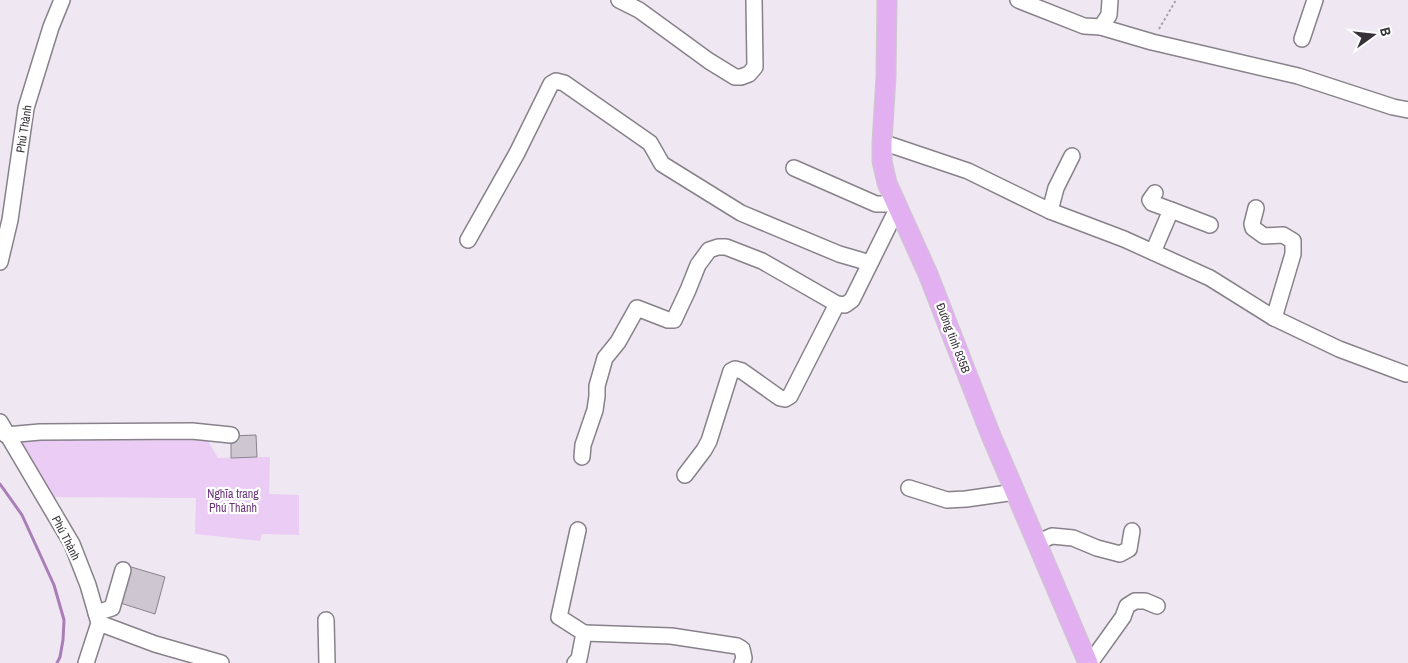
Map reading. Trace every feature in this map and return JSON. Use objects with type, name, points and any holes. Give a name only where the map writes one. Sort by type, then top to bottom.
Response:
[{"type":"main road","name":"Đường tỉnh 835B","points":[[887,0],[886,77],[882,142],[882,161],[887,183],[928,274],[990,433],[1089,663]]},
{"type":"street","name":"Phú Thành","points":[[0,262],[10,220],[26,108],[51,27],[62,0]]},
{"type":"street","points":[[619,0],[641,5],[709,61],[735,77],[749,74],[755,67],[754,0]]},
{"type":"street","points":[[1018,0],[1084,26],[1101,26],[1152,42],[1298,76],[1408,110]]},
{"type":"street","points":[[1101,26],[1109,15],[1110,0]]},
{"type":"street","points":[[1302,39],[1315,0]]},
{"type":"street","points":[[468,240],[517,153],[551,84],[556,81],[564,83],[650,143],[662,164],[741,213],[839,254],[870,263]]},
{"type":"street","points":[[882,142],[968,170],[1050,211],[1124,239],[1210,278],[1274,318],[1339,349],[1406,374]]},
{"type":"street","points":[[1050,211],[1056,188],[1072,156]]},
{"type":"street","points":[[582,457],[582,445],[595,410],[596,386],[604,358],[618,342],[637,308],[668,320],[674,320],[698,265],[709,250],[726,247],[762,261],[837,304],[845,306],[852,300],[896,203],[876,204],[794,168]]},
{"type":"street","points":[[1155,192],[1150,200],[1152,203],[1210,225]]},
{"type":"street","points":[[1256,208],[1252,224],[1253,228],[1264,236],[1283,235],[1293,241],[1293,254],[1274,318]]},
{"type":"street","points":[[1153,252],[1171,210]]},
{"type":"street","points":[[685,474],[709,441],[731,371],[742,371],[785,400],[790,396],[837,304]]},
{"type":"street","name":"Phú Thành","points":[[3,428],[72,544],[88,585],[98,618]]},
{"type":"street","points":[[3,428],[40,432],[192,431],[231,435]]},
{"type":"street","points":[[909,488],[947,500],[1015,492]]},
{"type":"street","points":[[578,530],[559,617],[584,633],[671,636],[737,646],[742,649],[744,658],[742,663]]},
{"type":"street","points":[[1036,543],[1052,536],[1073,538],[1097,548],[1120,554],[1129,549],[1132,531]]},
{"type":"street","points":[[86,663],[98,618],[112,608],[123,570]]},
{"type":"street","points":[[1089,663],[1123,617],[1127,606],[1135,601],[1145,601],[1156,606]]},
{"type":"street","points":[[98,618],[155,644],[220,663]]},
{"type":"street","points":[[326,620],[327,663]]},
{"type":"street","points":[[575,663],[579,659],[584,633]]},
{"type":"path","points":[[1152,42],[1176,0]]},
{"type":"green space","name":"Nghĩa trang Phú Thành","points":[[204,434],[218,458],[270,457],[269,494],[299,495],[299,535],[262,534],[260,541],[195,534],[196,498],[53,497],[19,438]]},
{"type":"building","points":[[256,435],[257,457],[231,458],[231,436]]},
{"type":"building","points":[[121,564],[165,577],[155,614],[111,600]]},
{"type":"waterway","points":[[0,484],[22,515],[54,585],[64,620],[63,640],[57,663]]}]
